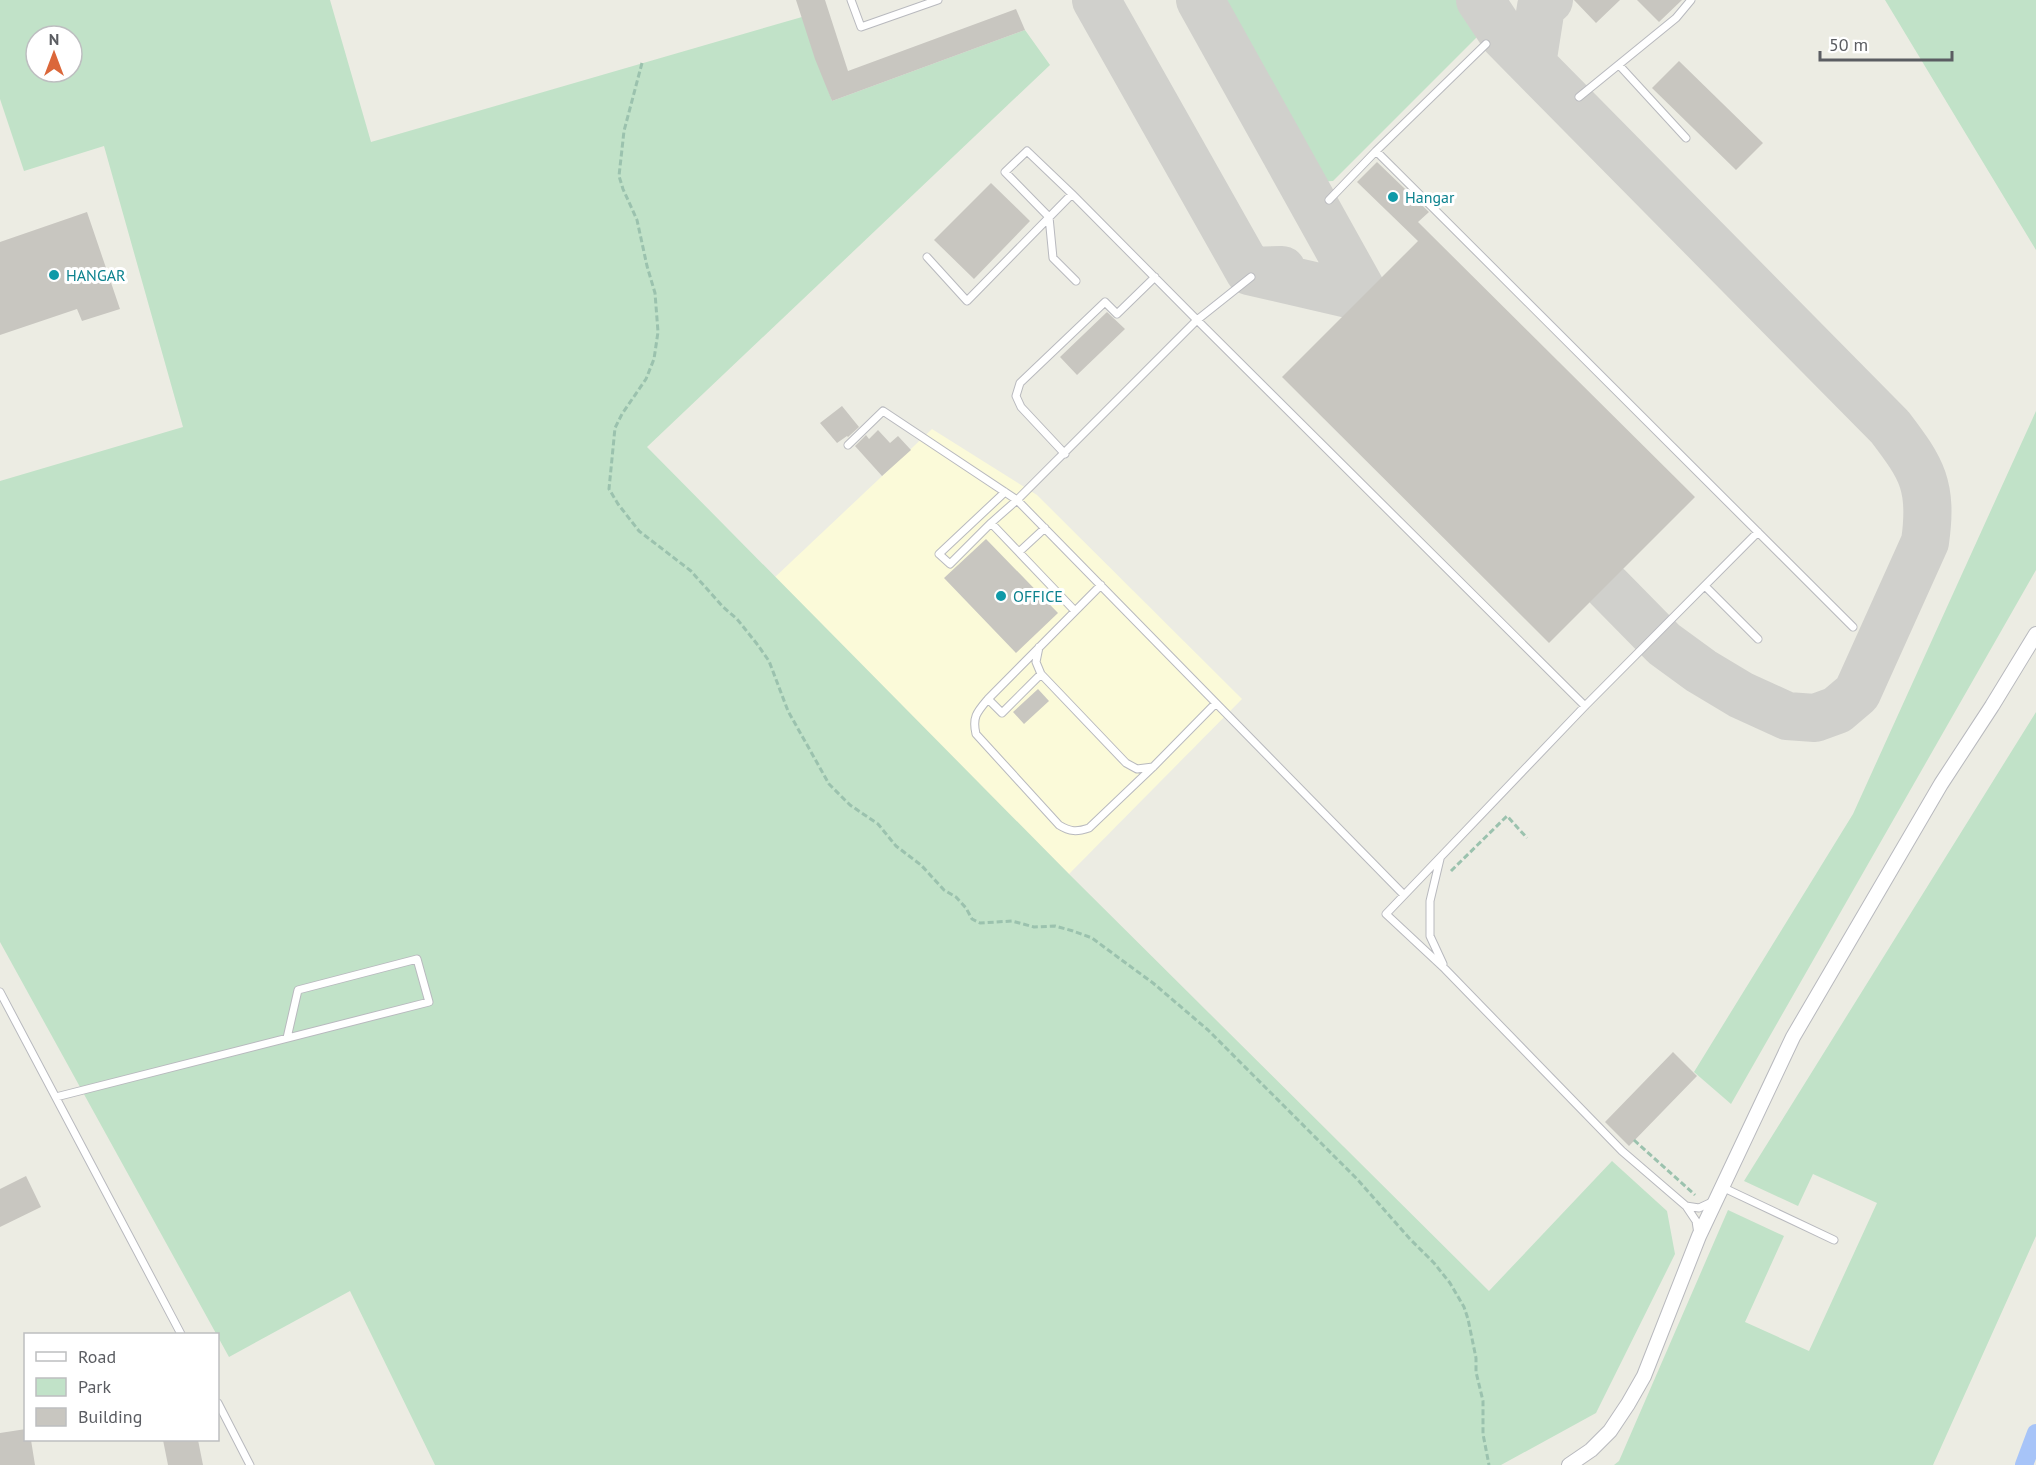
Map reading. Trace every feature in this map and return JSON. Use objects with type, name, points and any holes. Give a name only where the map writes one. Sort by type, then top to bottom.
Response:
[{"type":"street","points":[[1569,1465],[1591,1450],[1610,1431],[1644,1376],[1715,1197],[1793,1037],[1941,784],[2036,634]]},
{"type":"lane","points":[[851,0],[861,27],[938,0]]},
{"type":"lane","points":[[1579,97],[1676,18],[1691,0]]},
{"type":"lane","points":[[1329,200],[1486,44]]},
{"type":"lane","points":[[1619,64],[1686,138]]},
{"type":"lane","points":[[1076,281],[1053,258],[1049,217],[1005,172],[1027,151],[1585,706]]},
{"type":"lane","points":[[1376,151],[1853,627]]},
{"type":"lane","points":[[927,257],[967,301],[1071,194]]},
{"type":"lane","points":[[1065,454],[1021,407],[1016,396],[1020,383],[1105,302],[1117,314],[1155,277]]},
{"type":"lane","points":[[1005,492],[939,554],[950,564],[1065,454],[1197,320],[1251,277]]},
{"type":"lane","points":[[848,445],[883,411],[1017,500],[1404,895]]},
{"type":"lane","points":[[991,523],[1075,611]]},
{"type":"lane","points":[[1019,552],[1045,528]]},
{"type":"lane","points":[[1699,1236],[1696,1221],[1686,1206],[1622,1151],[1445,969],[1386,914],[1585,706],[1758,531]]},
{"type":"lane","points":[[1101,585],[987,699],[975,714],[976,734],[1059,825],[1069,831],[1089,828],[1215,704]]},
{"type":"lane","points":[[1705,586],[1758,639]]},
{"type":"lane","points":[[1040,647],[1036,662],[1041,674],[1126,763],[1137,769],[1153,767]]},
{"type":"lane","points":[[987,699],[1002,713],[1041,674]]},
{"type":"lane","points":[[1441,857],[1430,902],[1430,936],[1445,969]]},
{"type":"lane","points":[[56,1097],[429,1002],[417,958],[298,990],[286,1038]]},
{"type":"lane","points":[[0,992],[181,1333]]},
{"type":"lane","points":[[1686,1206],[1699,1208],[1715,1197],[1834,1240]]},
{"type":"lane","points":[[219,1405],[250,1465]]},
{"type":"path","points":[[642,63],[624,131],[619,176],[637,220],[647,266],[656,293],[658,332],[654,359],[646,379],[615,428],[609,489],[618,504],[639,531],[691,571],[723,607],[737,619],[757,644],[769,661],[788,711],[829,784],[850,805],[878,824],[896,846],[915,860],[944,890],[956,897],[972,919],[980,923],[1012,921],[1034,927],[1055,927],[1073,931],[1092,938],[1153,983],[1208,1030],[1358,1180],[1434,1263],[1450,1283],[1468,1319],[1483,1401],[1483,1434],[1489,1465]]},
{"type":"path","points":[[1450,872],[1507,816],[1527,838]]},
{"type":"path","points":[[1634,1140],[1715,1197]]},
{"type":"shaded area","points":[[932,429],[1037,495],[1242,699],[1069,874],[773,579]]},
{"type":"green space","points":[[0,0],[330,0],[371,142],[802,17],[832,101],[1025,30],[1050,65],[647,447],[1069,874],[1489,1291],[1612,1161],[1667,1211],[1675,1254],[1596,1413],[1501,1465],[435,1465],[350,1291],[229,1357],[219,1339],[219,1333],[216,1333],[0,942],[0,481],[183,427],[104,146],[24,171],[0,99]]},
{"type":"green space","points":[[1212,0],[1468,0],[1486,28],[1333,181],[1313,182]]},
{"type":"green space","points":[[1885,0],[2036,0],[2036,250]]},
{"type":"green space","points":[[2036,411],[2036,570],[1731,1104],[1694,1072],[1853,814]]},
{"type":"green space","points":[[2036,712],[2036,1236],[1933,1465],[1614,1465],[1619,1461],[1728,1210],[1784,1236],[1745,1322],[1809,1351],[1877,1203],[1813,1174],[1798,1206],[1744,1181]]},
{"type":"building","points":[[796,0],[825,0],[848,71],[1016,9],[1025,30],[832,101],[815,59]]},
{"type":"building","points":[[1574,0],[1620,0],[1596,23]]},
{"type":"building","points":[[1637,0],[1682,0],[1659,22]]},
{"type":"building","points":[[1679,61],[1763,143],[1736,170],[1652,88]]},
{"type":"building","points":[[1377,162],[1429,212],[1418,222],[1695,497],[1549,643],[1282,377],[1418,241],[1357,182]]},
{"type":"building","points":[[991,183],[1030,221],[974,279],[934,240]]},
{"type":"building","name":"HANGAR","points":[[87,212],[120,309],[82,321],[77,309],[0,335],[0,242]]},
{"type":"building","points":[[1107,312],[1125,329],[1077,375],[1060,357]]},
{"type":"building","points":[[842,406],[859,427],[837,443],[820,423]]},
{"type":"building","points":[[878,430],[890,443],[898,436],[911,450],[882,476],[855,446],[866,435],[869,439]]},
{"type":"building","name":"OFFICE","points":[[986,539],[1058,613],[1016,653],[944,578]]},
{"type":"building","points":[[1038,689],[1049,701],[1024,724],[1013,712]]},
{"type":"building","points":[[1673,1052],[1697,1076],[1629,1146],[1605,1122]]},
{"type":"building","points":[[26,1176],[41,1207],[0,1227],[0,1189]]},
{"type":"building","points":[[24,1429],[24,1441],[31,1441],[35,1465],[0,1465],[0,1433]]},
{"type":"building","points":[[163,1441],[198,1441],[203,1465],[168,1465]]},
{"type":"waterway","points":[[2024,1465],[2036,1433]]},
{"type":"taxiway","points":[[1096,0],[1249,271],[1282,270]]},
{"type":"taxiway","points":[[1200,0],[1366,298],[1249,271]]},
{"type":"taxiway","points":[[1480,0],[1504,36],[1890,427],[1917,467],[1926,492],[1925,542],[1857,693],[1837,710],[1815,718],[1787,716],[1741,695],[1701,671],[1664,644],[1608,587]]},
{"type":"taxiway","points":[[1532,64],[1541,7],[1549,0]]},
{"type":"place","name":"Hangar","points":[[1393,197]]},
{"type":"place","name":"HANGAR","points":[[54,275]]},
{"type":"place","name":"OFFICE","points":[[1001,596]]}]
